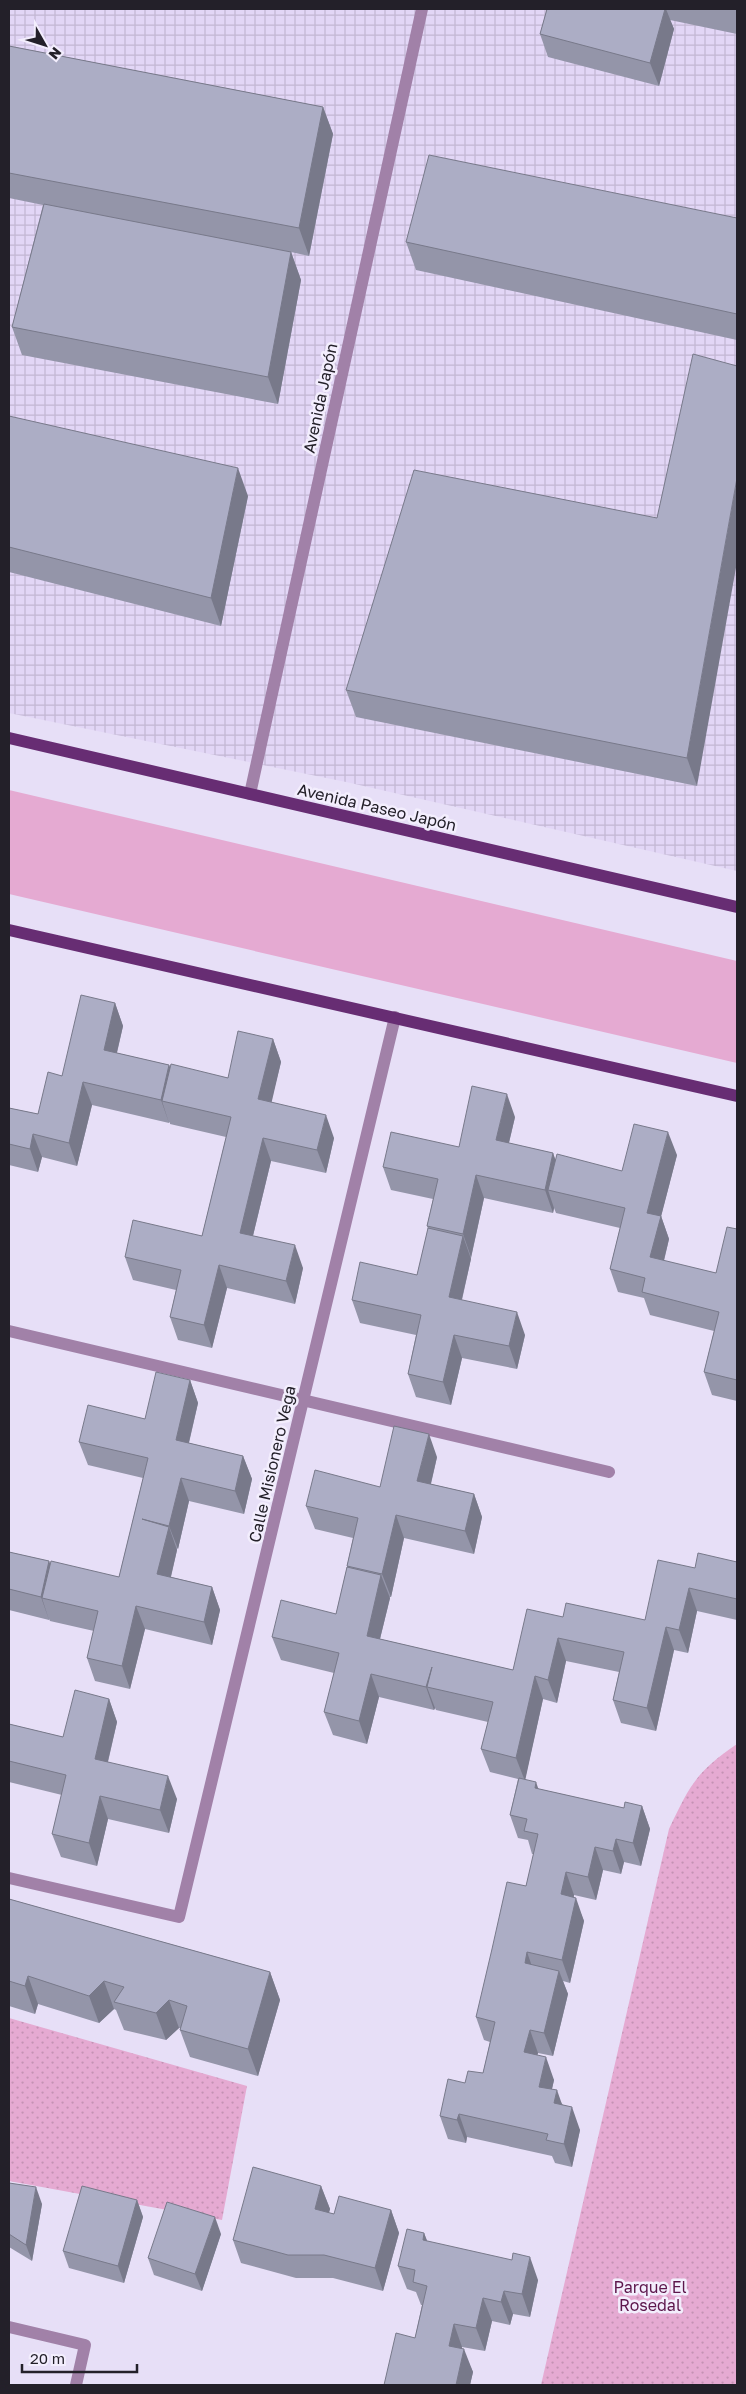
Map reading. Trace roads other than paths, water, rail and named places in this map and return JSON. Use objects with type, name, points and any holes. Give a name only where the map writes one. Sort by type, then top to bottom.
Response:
[{"type":"main road","name":"Avenida Paseo Japón","points":[[9,738],[737,907]]},
{"type":"main road","points":[[9,930],[737,1096]]},
{"type":"street","name":"Avenida Japón","points":[[250,794],[422,9]]},
{"type":"street","name":"Calle Misionero Vega","points":[[9,1878],[180,1917],[395,1018]]},
{"type":"street","points":[[9,1331],[608,1472]]},
{"type":"street","points":[[9,2327],[85,2345],[76,2385]]},
{"type":"park label","name":"Parque El Rosedal","points":[[650,2296]]}]
